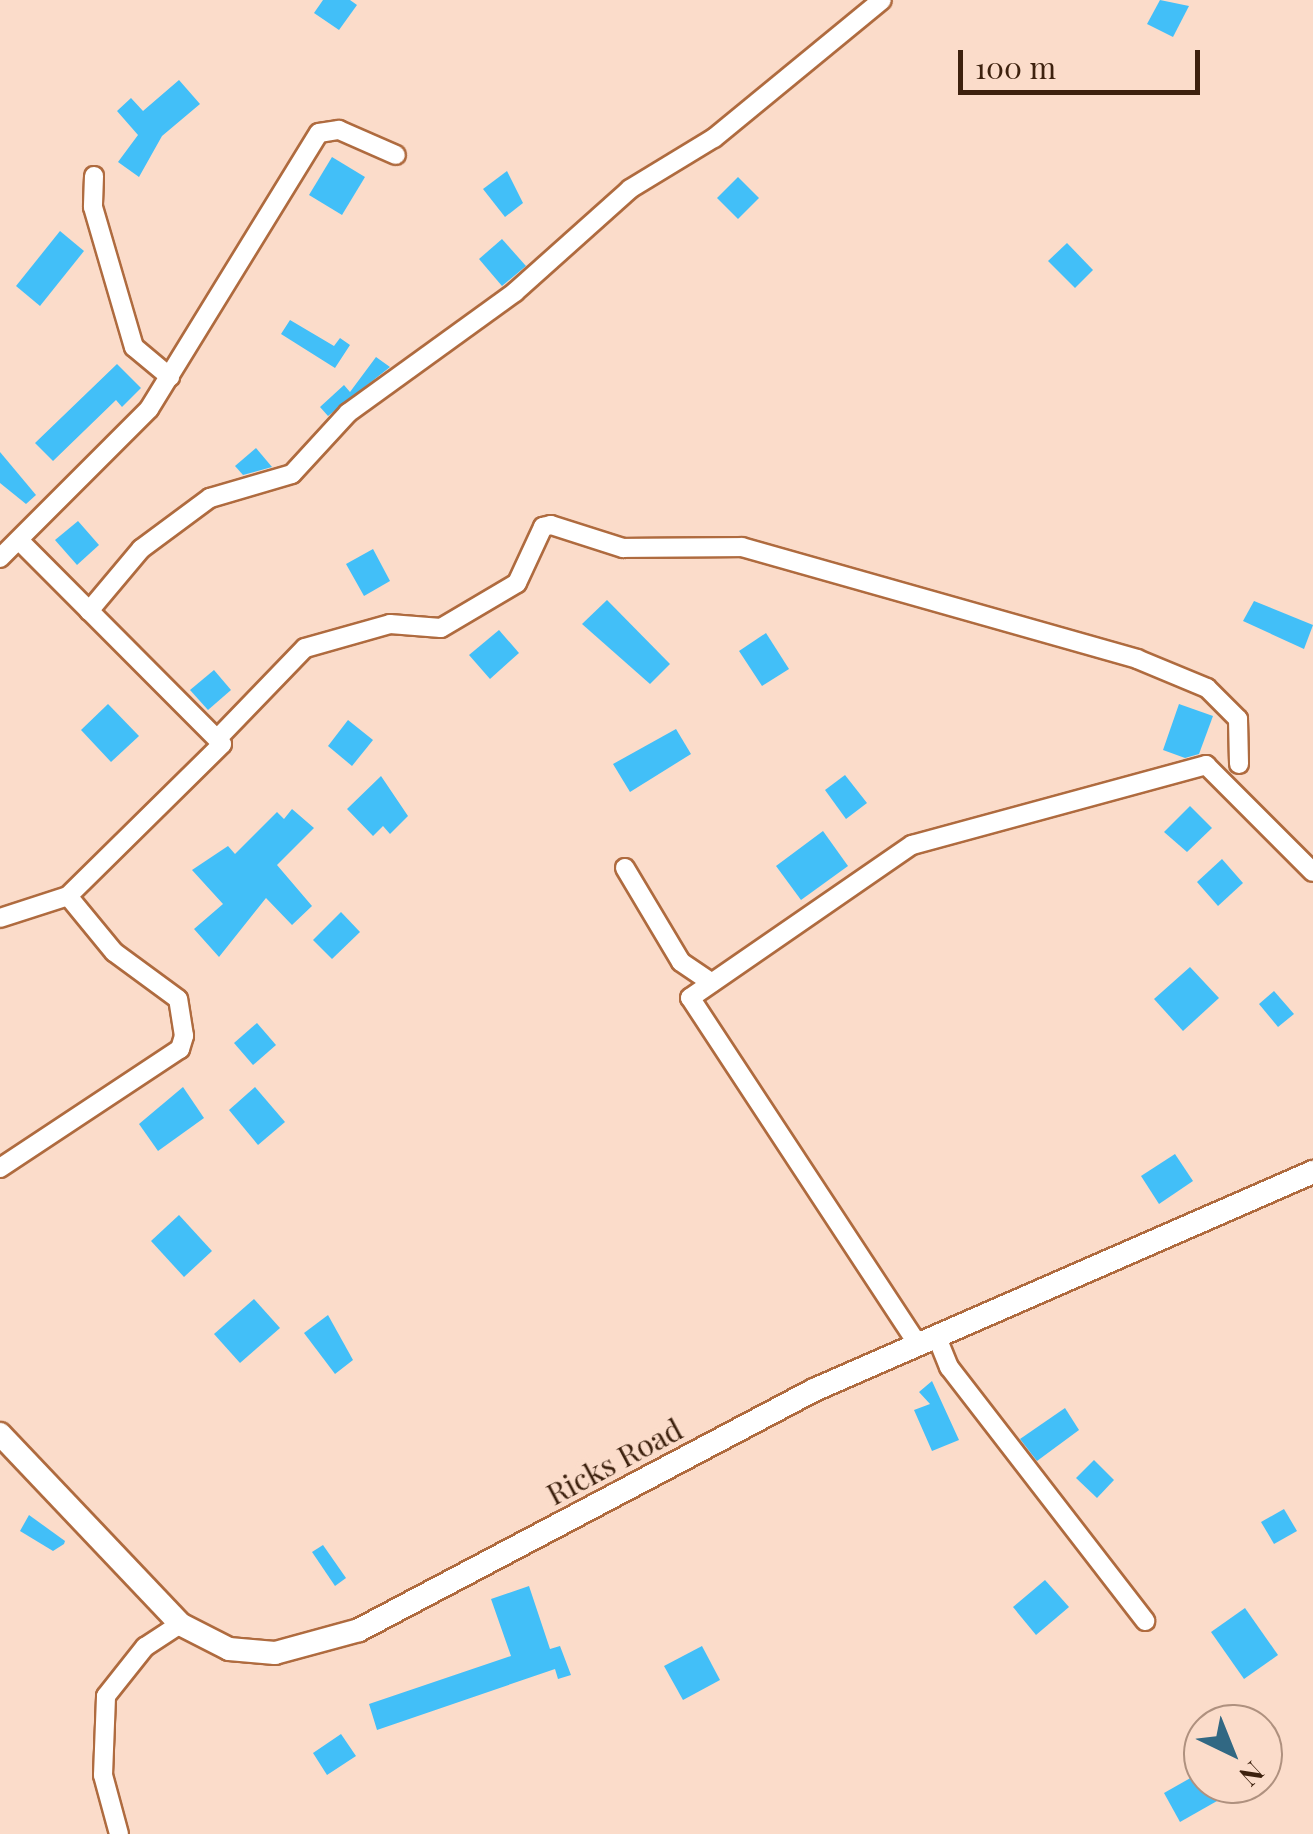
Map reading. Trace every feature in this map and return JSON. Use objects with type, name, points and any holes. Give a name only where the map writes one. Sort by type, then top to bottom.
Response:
[{"type":"street","points":[[89,611],[141,549],[210,498],[292,474],[348,413],[514,292],[630,188],[714,138],[882,0]]},
{"type":"street","points":[[0,558],[170,377],[320,132],[338,130],[396,155]]},
{"type":"street","points":[[94,176],[94,207],[134,347],[170,377]]},
{"type":"street","points":[[218,738],[305,648],[390,624],[441,628],[516,583],[551,525],[623,548],[742,546],[1137,659],[1207,688],[1238,719],[1240,764]]},
{"type":"street","points":[[0,918],[68,896],[222,744],[20,541]]},
{"type":"street","points":[[1145,1621],[927,1339],[690,998],[912,845],[1206,764],[1313,872]]},
{"type":"street","points":[[625,868],[681,962],[712,982]]},
{"type":"street","points":[[1,1167],[180,1049],[184,1036],[178,999],[114,952],[68,896]]},
{"type":"street","name":"Ricks Road","points":[[0,1434],[180,1624],[229,1649],[276,1653],[360,1630],[927,1339],[1313,1172]]},
{"type":"street","points":[[119,1834],[104,1775],[106,1696],[145,1647],[180,1624]]},
{"type":"building","points":[[323,0],[350,0],[357,5],[339,30],[314,13]]},
{"type":"building","points":[[1160,0],[1189,6],[1173,37],[1147,24]]},
{"type":"building","points":[[179,80],[200,104],[162,136],[139,177],[118,162],[138,135],[117,111],[131,98],[143,111]]},
{"type":"building","points":[[332,157],[365,177],[342,215],[309,195]]},
{"type":"building","points":[[507,171],[523,203],[505,217],[483,189]]},
{"type":"building","points":[[738,177],[759,198],[738,219],[717,198]]},
{"type":"building","points":[[60,231],[84,251],[40,306],[16,286]]},
{"type":"building","points":[[502,239],[526,266],[502,286],[479,259]]},
{"type":"building","points":[[1067,243],[1093,270],[1075,288],[1048,261]]},
{"type":"building","points":[[290,320],[334,346],[340,338],[350,345],[335,368],[281,334]]},
{"type":"building","points":[[376,357],[390,367],[328,416],[320,407],[344,385],[350,392]]},
{"type":"building","points":[[117,364],[141,388],[122,407],[116,400],[53,461],[35,443]]},
{"type":"building","points":[[256,448],[272,467],[243,475],[235,466]]},
{"type":"building","points":[[0,452],[36,495],[26,504],[0,483]]},
{"type":"building","points":[[78,521],[99,545],[77,565],[55,540]]},
{"type":"building","points":[[373,549],[390,581],[364,596],[346,564]]},
{"type":"building","points":[[607,600],[670,664],[650,684],[582,624]]},
{"type":"building","points":[[1254,601],[1313,625],[1304,649],[1243,621]]},
{"type":"building","points":[[499,630],[519,653],[490,679],[469,655]]},
{"type":"building","points":[[766,633],[789,669],[762,686],[739,651]]},
{"type":"building","points":[[214,670],[231,690],[208,710],[190,690]]},
{"type":"building","points":[[108,704],[139,736],[111,762],[81,730]]},
{"type":"building","points":[[1179,704],[1213,716],[1199,754],[1185,758],[1163,750]]},
{"type":"building","points":[[348,720],[373,740],[352,766],[328,746]]},
{"type":"building","points":[[676,729],[691,754],[630,792],[613,764]]},
{"type":"building","points":[[845,775],[867,803],[846,819],[825,790]]},
{"type":"building","points":[[381,776],[408,816],[390,834],[383,826],[373,836],[347,809]]},
{"type":"building","points":[[1190,806],[1212,828],[1187,852],[1164,832]]},
{"type":"building","points":[[292,809],[314,828],[277,865],[312,906],[292,925],[266,898],[219,957],[194,929],[223,904],[192,870],[228,846],[235,854],[277,812],[284,819]]},
{"type":"building","points":[[823,831],[848,866],[801,900],[776,866]]},
{"type":"building","points":[[1222,859],[1243,883],[1218,906],[1197,882]]},
{"type":"building","points":[[341,912],[360,932],[332,959],[313,940]]},
{"type":"building","points":[[1190,967],[1219,998],[1183,1031],[1154,999]]},
{"type":"building","points":[[1274,991],[1294,1014],[1278,1027],[1259,1004]]},
{"type":"building","points":[[257,1023],[276,1045],[253,1065],[234,1043]]},
{"type":"building","points":[[183,1087],[204,1118],[158,1151],[139,1124]]},
{"type":"building","points":[[255,1087],[285,1122],[258,1145],[229,1110]]},
{"type":"building","points":[[1175,1154],[1193,1181],[1159,1204],[1141,1176]]},
{"type":"building","points":[[179,1215],[212,1251],[184,1277],[151,1241]]},
{"type":"building","points":[[254,1299],[280,1328],[240,1363],[214,1334]]},
{"type":"building","points":[[328,1315],[353,1360],[335,1374],[304,1333]]},
{"type":"building","points":[[932,1381],[959,1440],[932,1451],[914,1410],[930,1404],[919,1392]]},
{"type":"building","points":[[1065,1408],[1079,1430],[1037,1461],[1020,1439]]},
{"type":"building","points":[[1094,1460],[1114,1480],[1097,1498],[1076,1478]]},
{"type":"building","points":[[1284,1509],[1297,1531],[1274,1544],[1261,1522]]},
{"type":"building","points":[[29,1515],[64,1544],[53,1551],[20,1531]]},
{"type":"building","points":[[323,1545],[346,1578],[335,1586],[312,1552]]},
{"type":"building","points":[[1045,1580],[1069,1607],[1036,1635],[1013,1607]]},
{"type":"building","points":[[529,1586],[550,1649],[560,1646],[571,1675],[558,1679],[555,1669],[377,1730],[369,1704],[511,1656],[491,1599]]},
{"type":"building","points":[[1245,1608],[1278,1655],[1244,1679],[1211,1632]]},
{"type":"building","points":[[702,1646],[720,1680],[683,1700],[664,1666]]},
{"type":"building","points":[[341,1734],[356,1756],[327,1775],[313,1753]]},
{"type":"building","points":[[1183,1782],[1183,1804],[1212,1804],[1180,1822],[1164,1793]]}]
